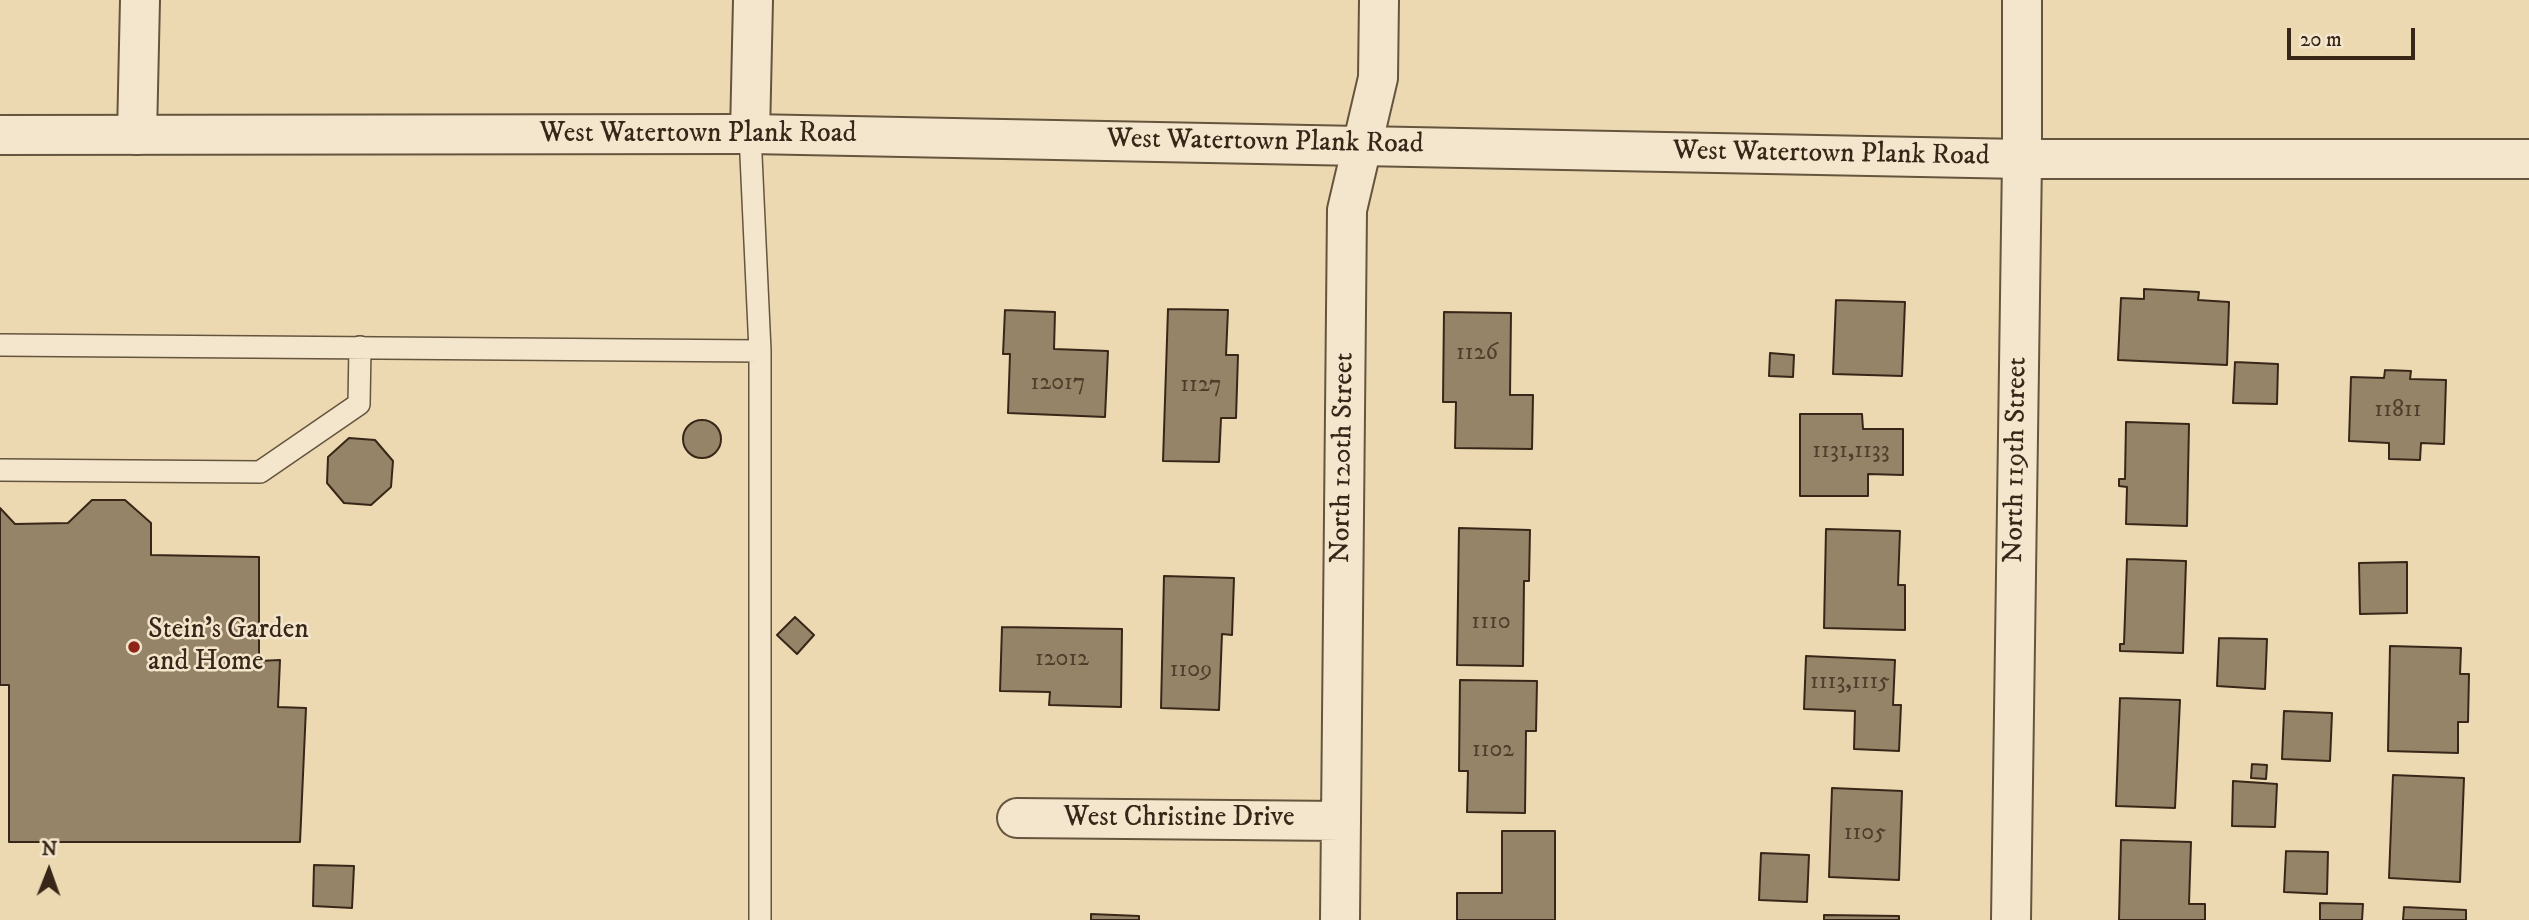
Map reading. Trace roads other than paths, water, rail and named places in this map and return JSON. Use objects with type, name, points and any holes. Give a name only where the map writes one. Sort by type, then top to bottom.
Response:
[{"type":"street","points":[[137,135],[140,0]]},
{"type":"street","points":[[750,134],[753,0]]},
{"type":"street","name":"North 120th Street","points":[[1340,920],[1347,210],[1378,78],[1379,0]]},
{"type":"street","name":"North 119th Street","points":[[2011,920],[2022,0]]},
{"type":"street","name":"West Watertown Plank Road","points":[[0,135],[750,134],[2022,159],[2529,159]]},
{"type":"street","name":"West Christine Drive","points":[[1017,818],[1341,821]]},
{"type":"lane","points":[[750,134],[760,351],[760,920]]},
{"type":"lane","points":[[0,345],[760,351]]},
{"type":"lane","points":[[0,470],[260,472],[359,404],[360,347]]},
{"type":"place","name":"Stein's Garden and Home","points":[[134,647]]}]
